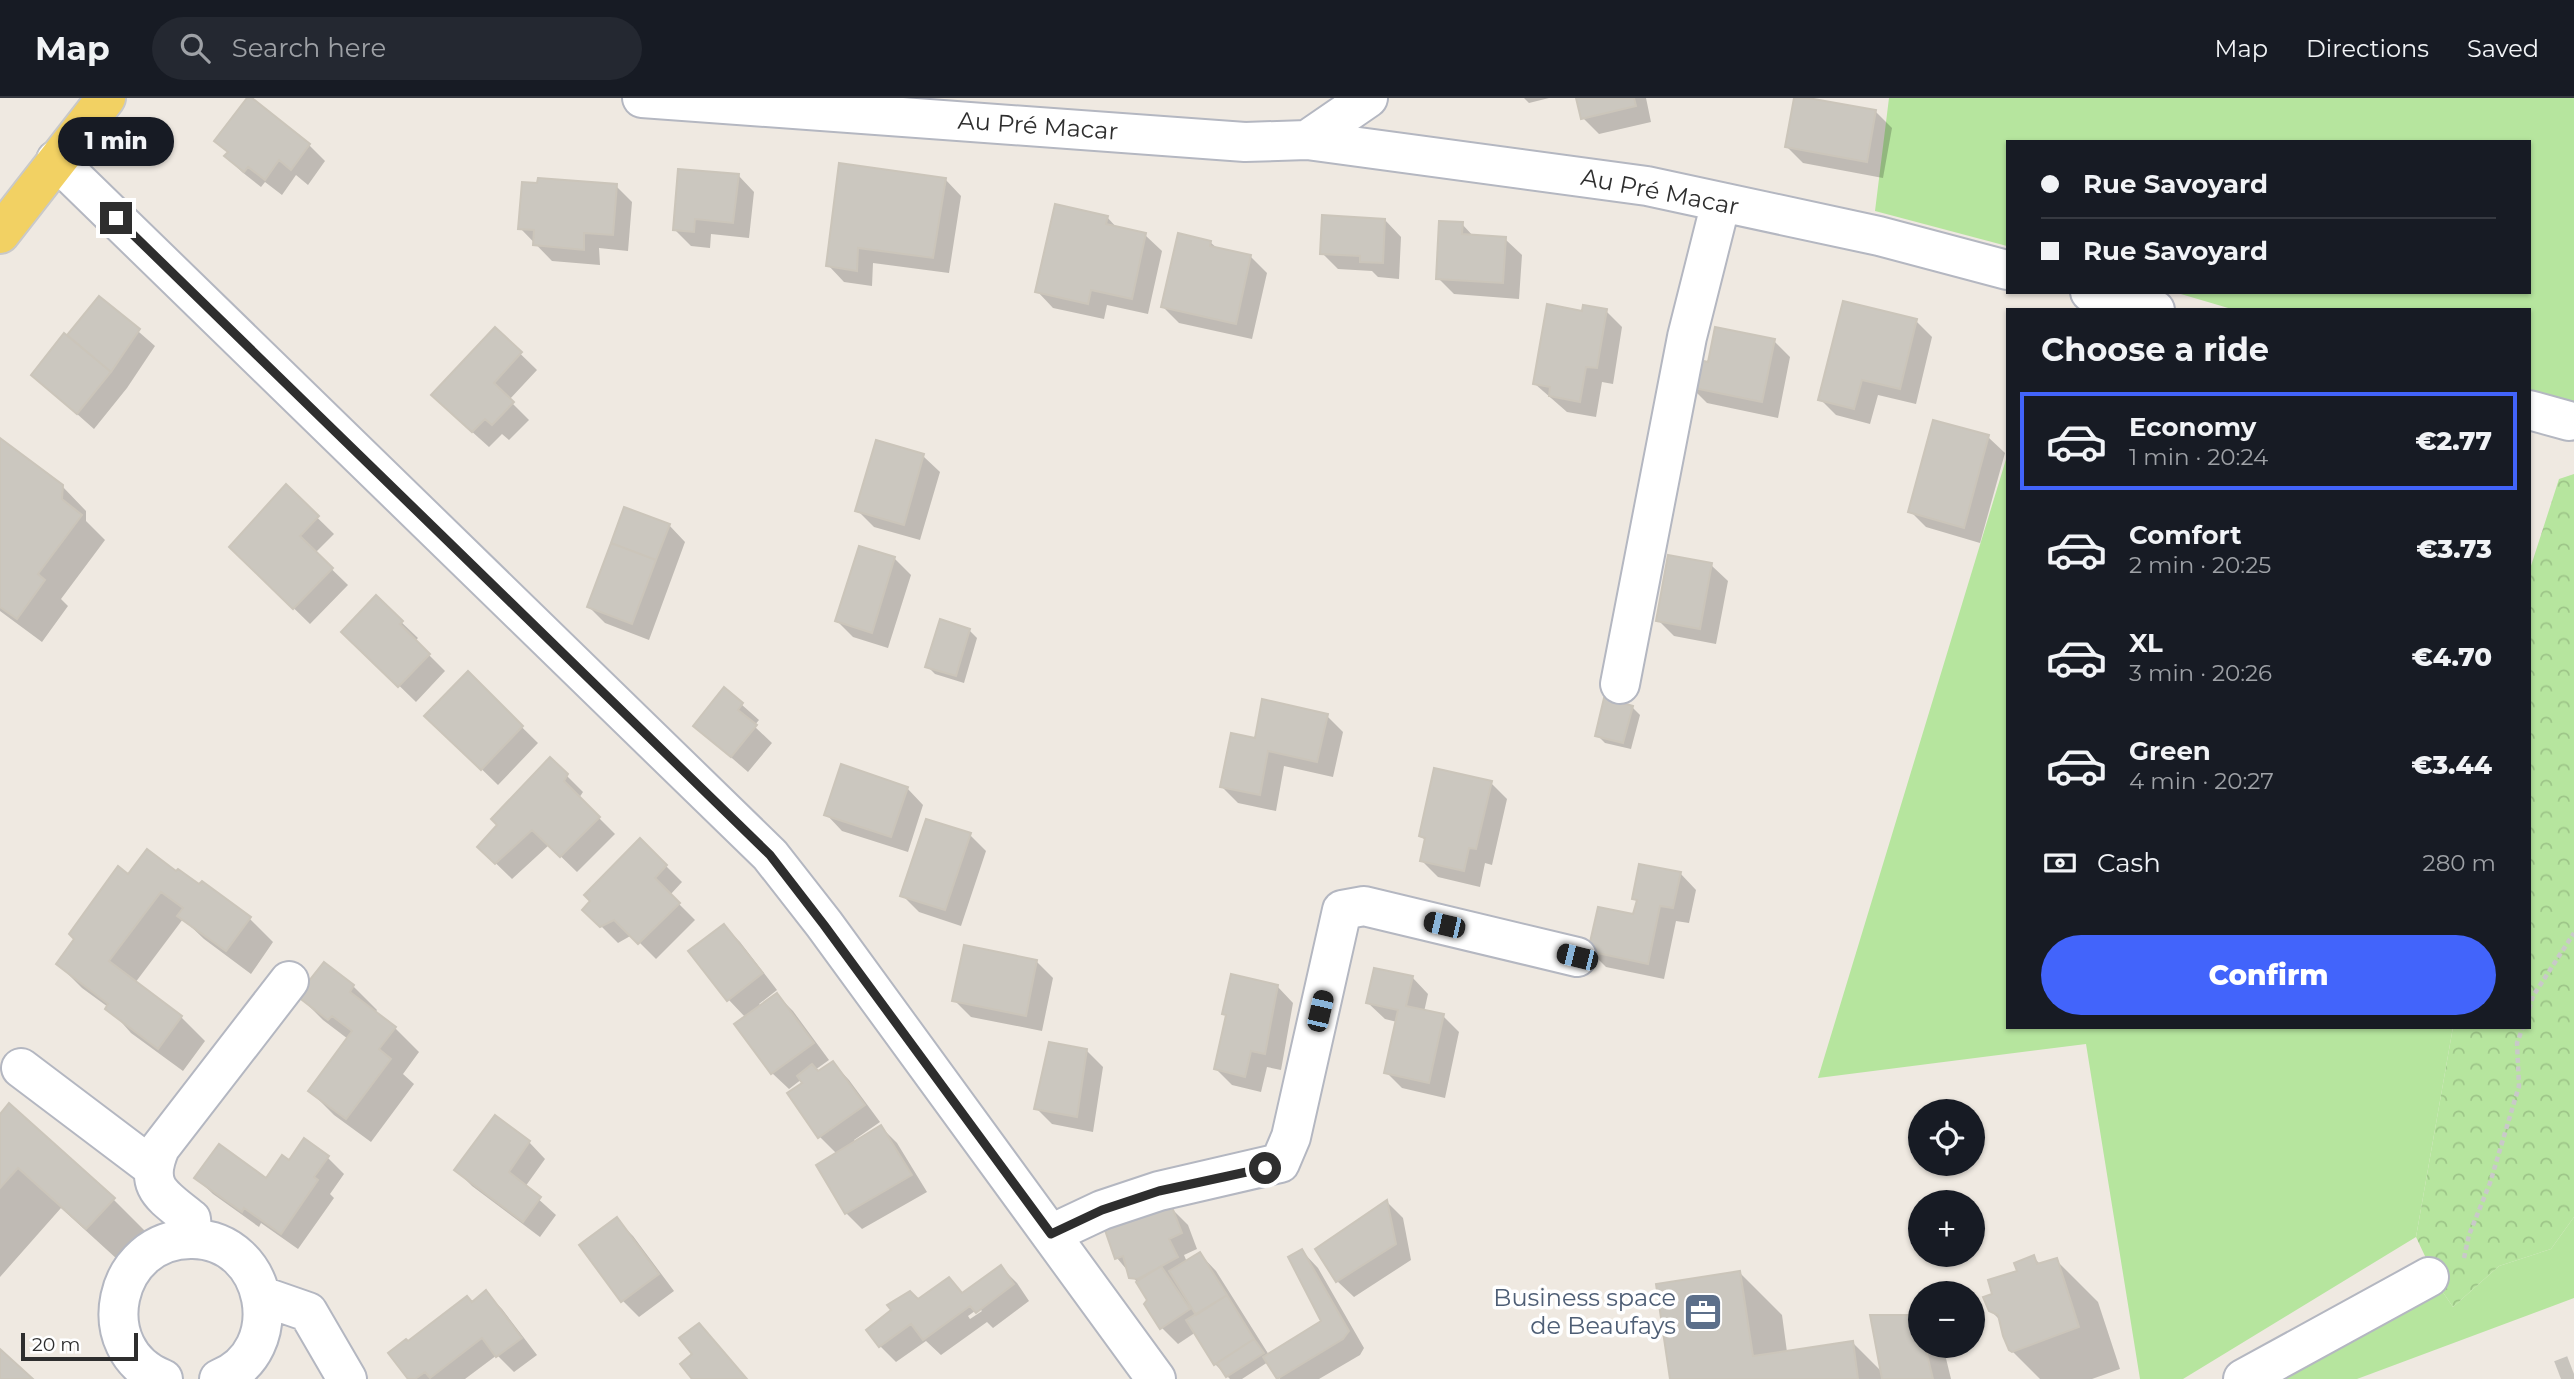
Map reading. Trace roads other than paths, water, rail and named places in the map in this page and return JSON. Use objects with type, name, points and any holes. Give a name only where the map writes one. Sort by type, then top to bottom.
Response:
[{"type":"main road","points":[[0,234],[106,98]]},
{"type":"street","name":"Au Pré Macar","points":[[642,98],[1245,142],[1307,140],[1634,184],[1879,236],[2006,270]]},
{"type":"street","points":[[1307,140],[1368,98]]},
{"type":"street","points":[[56,160],[770,855],[1156,1379]]},
{"type":"street","points":[[1620,684],[1687,337],[1721,202]]},
{"type":"street","points":[[2097,294],[2148,308]]},
{"type":"street","points":[[2531,411],[2569,421]]},
{"type":"street","points":[[1051,1234],[1102,1210],[1159,1191],[1280,1163],[1291,1137],[1342,910],[1364,906],[1577,957]]},
{"type":"street","points":[[193,1238],[191,1219],[158,1192],[152,1167],[160,1148],[289,981]]},
{"type":"street","points":[[21,1068],[152,1167]]},
{"type":"street","points":[[163,1379],[135,1360],[123,1340],[117,1316],[120,1292],[130,1270],[147,1253],[169,1242],[193,1238],[216,1243],[237,1255],[253,1274],[262,1296],[263,1321],[257,1344],[242,1363],[219,1379]]},
{"type":"street","points":[[2243,1379],[2429,1277]]},
{"type":"street","points":[[262,1296],[308,1312],[347,1379]]},
{"type":"tunnel","points":[[2561,1379],[2574,1374]]},
{"type":"place","name":"Business space de Beaufays","points":[[1703,1312]]}]
